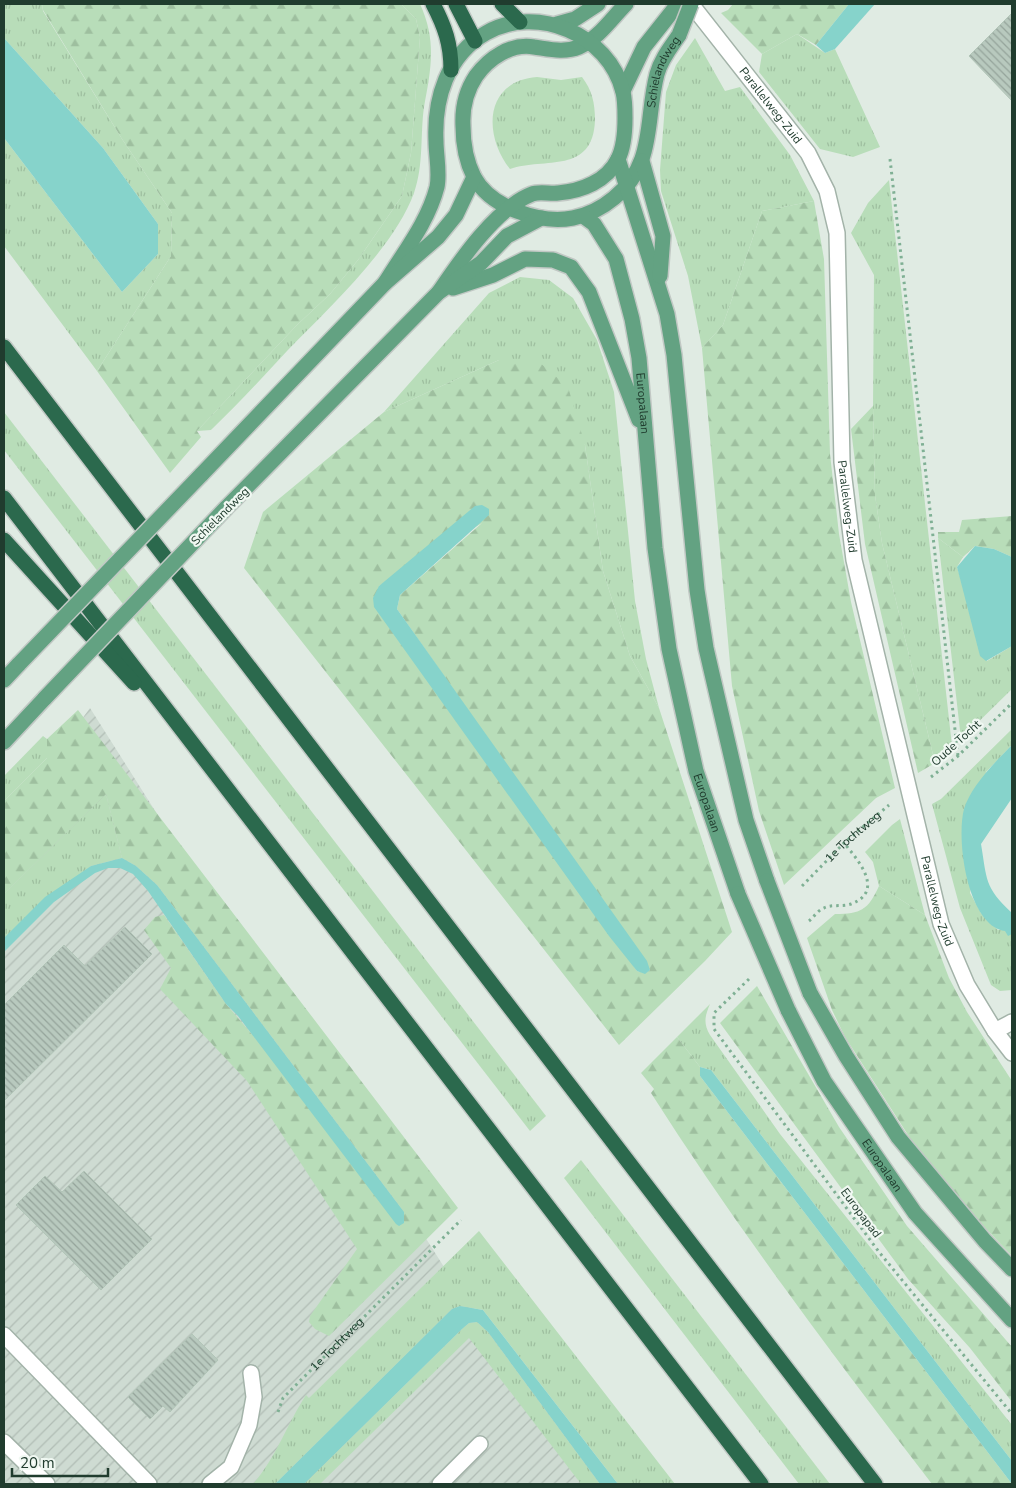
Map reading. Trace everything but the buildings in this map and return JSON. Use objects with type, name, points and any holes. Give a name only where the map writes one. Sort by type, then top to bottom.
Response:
[{"type":"highway","points":[[433,4],[442,21],[451,48],[451,70]]},
{"type":"highway","points":[[456,4],[475,41]]},
{"type":"highway","points":[[502,4],[520,22]]},
{"type":"highway","points":[[4,347],[875,1484]]},
{"type":"highway","points":[[4,498],[761,1484]]},
{"type":"highway","points":[[4,540],[202,757]]},
{"type":"main road","points":[[385,283],[431,206],[437,183],[437,109],[441,88],[451,70],[475,41],[500,27],[520,22],[557,24],[575,20],[598,4]]},
{"type":"main road","points":[[626,4],[588,41],[578,47],[562,50],[520,47],[505,51],[492,59],[468,88],[463,118],[466,154],[474,177],[490,195],[510,208],[554,220],[583,216],[601,208],[627,185],[642,161]]},
{"type":"main road","name":"Schielandweg","points":[[623,91],[644,47],[665,18],[678,4]]},
{"type":"main road","name":"Schielandweg","points":[[642,161],[648,144],[650,115],[657,72],[664,56],[680,35],[691,4]]},
{"type":"main road","points":[[557,24],[588,41],[603,56],[623,91],[625,125],[623,143],[618,158],[659,285],[674,355],[697,590],[706,648],[746,820],[767,881],[810,993],[846,1056],[898,1137],[985,1241],[1012,1269]]},
{"type":"main road","points":[[475,41],[478,74]]},
{"type":"main road","name":"Schielandweg","points":[[439,292],[466,251],[510,208],[533,193],[558,193],[593,184],[610,172],[618,158]]},
{"type":"main road","points":[[642,161],[663,236],[659,285]]},
{"type":"main road","points":[[4,680],[385,283],[438,237],[456,215],[474,177]]},
{"type":"main road","name":"Europalaan","points":[[583,216],[594,224],[616,259],[624,285],[639,358],[655,548],[669,649],[696,770],[738,894],[788,1010],[824,1081],[915,1213],[1012,1320]]},
{"type":"main road","name":"Schielandweg","points":[[4,742],[226,508],[439,292],[481,263],[508,236],[541,218]]},
{"type":"main road","points":[[439,292],[493,275],[525,259],[553,260],[571,267],[589,292],[645,434]]},
{"type":"street","name":"Parallelweg-Zuid","points":[[691,4],[808,153],[827,190],[837,233],[842,462],[854,560],[907,790],[941,924],[967,985],[1012,1053]]},
{"type":"street","points":[[996,1031],[1012,1022]]},
{"type":"street","points":[[4,1335],[149,1484]]},
{"type":"street","points":[[210,1484],[231,1467],[249,1425],[254,1397],[251,1373]]},
{"type":"street","points":[[4,1442],[47,1484]]},
{"type":"street","points":[[440,1484],[480,1444]]},
{"type":"path","points":[[890,159],[958,756]]},
{"type":"path","name":"Oude Tocht","points":[[907,790],[928,780],[958,756],[1012,703]]},
{"type":"path","name":"1e Tochtweg","points":[[802,886],[881,809],[907,790]]},
{"type":"path","name":"Europapad","points":[[714,1013],[714,1029],[873,1244],[1012,1414]]},
{"type":"path","name":"1e Tochtweg","points":[[274,1420],[283,1398],[462,1220]]},
{"type":"shaded area","points":[[90,708],[451,1278],[609,1484],[4,1484],[4,825]]},
{"type":"green space","points":[[4,4],[42,4],[43,11],[122,139],[172,213],[171,256],[97,371],[4,246],[4,138],[122,292],[158,254],[158,224],[103,148],[4,38]]},
{"type":"green space","points":[[42,4],[401,4],[416,19],[420,37],[411,153],[402,196],[358,260],[330,294],[297,325],[197,431],[201,437],[170,473],[97,371],[171,256],[172,213],[122,139],[43,10]]},
{"type":"green space","points":[[401,4],[420,4],[429,30],[431,43],[419,171],[414,193],[404,214],[376,256],[340,297],[211,430],[197,431],[297,325],[330,294],[358,260],[402,196],[411,153],[420,37],[416,19]]},
{"type":"green space","points":[[733,4],[849,4],[816,45],[797,34],[762,54],[721,13],[728,10]]},
{"type":"green space","points":[[797,34],[825,53],[835,49],[880,147],[853,157],[820,149],[759,72],[762,54]]},
{"type":"green space","points":[[695,38],[725,91],[740,87],[790,155],[814,201],[762,211],[723,325],[702,348],[688,276],[661,191],[660,170],[666,92],[676,65]]},
{"type":"green space","points":[[537,77],[561,80],[582,77],[591,92],[594,102],[595,120],[592,137],[586,149],[576,157],[565,161],[510,169],[495,141],[493,112],[498,99],[507,88],[520,81]]},
{"type":"green space","points":[[889,180],[952,746],[935,763],[882,543],[875,495],[873,406],[874,275],[851,233],[868,203]]},
{"type":"green space","points":[[814,201],[824,259],[830,454],[839,534],[851,602],[895,788],[876,798],[784,885],[759,811],[732,686],[702,348],[723,325],[762,211]]},
{"type":"green space","points":[[520,277],[549,280],[573,298],[597,340],[614,392],[635,601],[646,659],[659,708],[630,656],[603,571],[585,445],[499,360],[384,412],[489,293]]},
{"type":"green space","points":[[499,360],[538,361],[568,387],[585,445],[603,571],[630,656],[659,708],[732,932],[619,1045],[244,568],[263,512],[384,412]],"holes":[[[482,523],[400,595],[397,609],[650,970],[645,973],[637,971],[379,586]]]},
{"type":"green space","points":[[873,406],[875,495],[882,543],[935,763],[918,773],[865,544],[851,429]]},
{"type":"green space","points":[[4,412],[546,1116],[530,1131],[4,450]]},
{"type":"green space","points":[[1012,516],[1012,557],[994,549],[975,546],[963,557],[938,538],[938,532],[959,532],[962,520]]},
{"type":"green space","points":[[938,538],[963,557],[957,567],[987,661],[1012,646],[1012,689],[961,739]]},
{"type":"green space","points":[[78,710],[458,1208],[329,1336],[315,1329],[309,1322],[310,1316],[357,1249],[247,1081],[160,989],[171,968],[144,930],[155,917],[164,915],[226,1004],[404,1212],[157,885],[136,866],[122,858],[106,794],[4,894],[4,801],[47,758],[47,739]]},
{"type":"green space","points":[[1012,729],[1012,745],[986,772],[970,893],[981,913],[998,930],[1012,926],[1012,990],[1000,991],[991,985],[960,908],[932,804],[941,799]]},
{"type":"green space","points":[[43,736],[47,739],[47,758],[4,801],[4,776]]},
{"type":"green space","points":[[106,794],[122,858],[91,866],[4,938],[4,894]]},
{"type":"green space","points":[[900,819],[925,915],[879,886],[873,862],[865,852]]},
{"type":"green space","points":[[879,886],[925,915],[949,978],[967,1012],[1012,1081],[1012,1256],[954,1195],[919,1152],[845,1037],[832,1010],[807,938],[835,914],[851,913],[863,909]]},
{"type":"green space","points":[[757,986],[839,1127],[907,1226],[1012,1347],[1012,1402],[970,1348],[908,1279],[720,1023]]},
{"type":"green space","points":[[710,1004],[707,1012],[706,1027],[710,1035],[780,1134],[1012,1425],[1012,1461],[711,1070],[700,1067],[677,1037]]},
{"type":"green space","points":[[677,1037],[700,1067],[700,1076],[1012,1484],[932,1484],[787,1292],[717,1193],[651,1093],[654,1089],[641,1073]]},
{"type":"green space","points":[[581,1160],[830,1484],[799,1484],[564,1178]]},
{"type":"green space","points":[[479,1231],[675,1484],[618,1484],[483,1310],[460,1306],[452,1309],[275,1484],[253,1484],[275,1452],[306,1395],[309,1398]]},
{"type":"green space","points":[[477,1322],[488,1332],[600,1484],[581,1484],[469,1338],[320,1484],[304,1484],[462,1329],[469,1323]]},
{"type":"water","points":[[849,4],[875,4],[835,49],[825,53],[816,45]]},
{"type":"water","points":[[4,38],[103,148],[158,224],[158,254],[122,292],[4,138]]},
{"type":"water","points":[[482,505],[489,509],[489,515],[400,595],[397,609],[647,961],[650,970],[645,974],[637,971],[609,936],[374,607],[373,598],[379,586],[475,506]]},
{"type":"water","points":[[975,546],[994,549],[1012,557],[1012,646],[986,661],[980,656],[957,567]]},
{"type":"water","points":[[1012,745],[1012,798],[981,844],[984,866],[991,889],[1012,913],[1012,934],[1008,936],[1005,931],[992,925],[981,914],[973,898],[963,859],[962,823],[964,809],[972,792],[985,774]]},
{"type":"water","points":[[122,858],[136,866],[157,885],[404,1212],[404,1223],[399,1226],[396,1224],[238,1016],[226,1004],[148,891],[133,874],[120,868],[108,868],[95,873],[54,902],[4,952],[4,938],[45,897],[91,866]]},
{"type":"water","points":[[700,1067],[711,1070],[1012,1461],[1012,1484],[700,1076]]},
{"type":"water","points":[[460,1306],[483,1310],[618,1484],[600,1484],[488,1332],[477,1322],[469,1323],[462,1329],[304,1484],[275,1484],[452,1309]]}]
